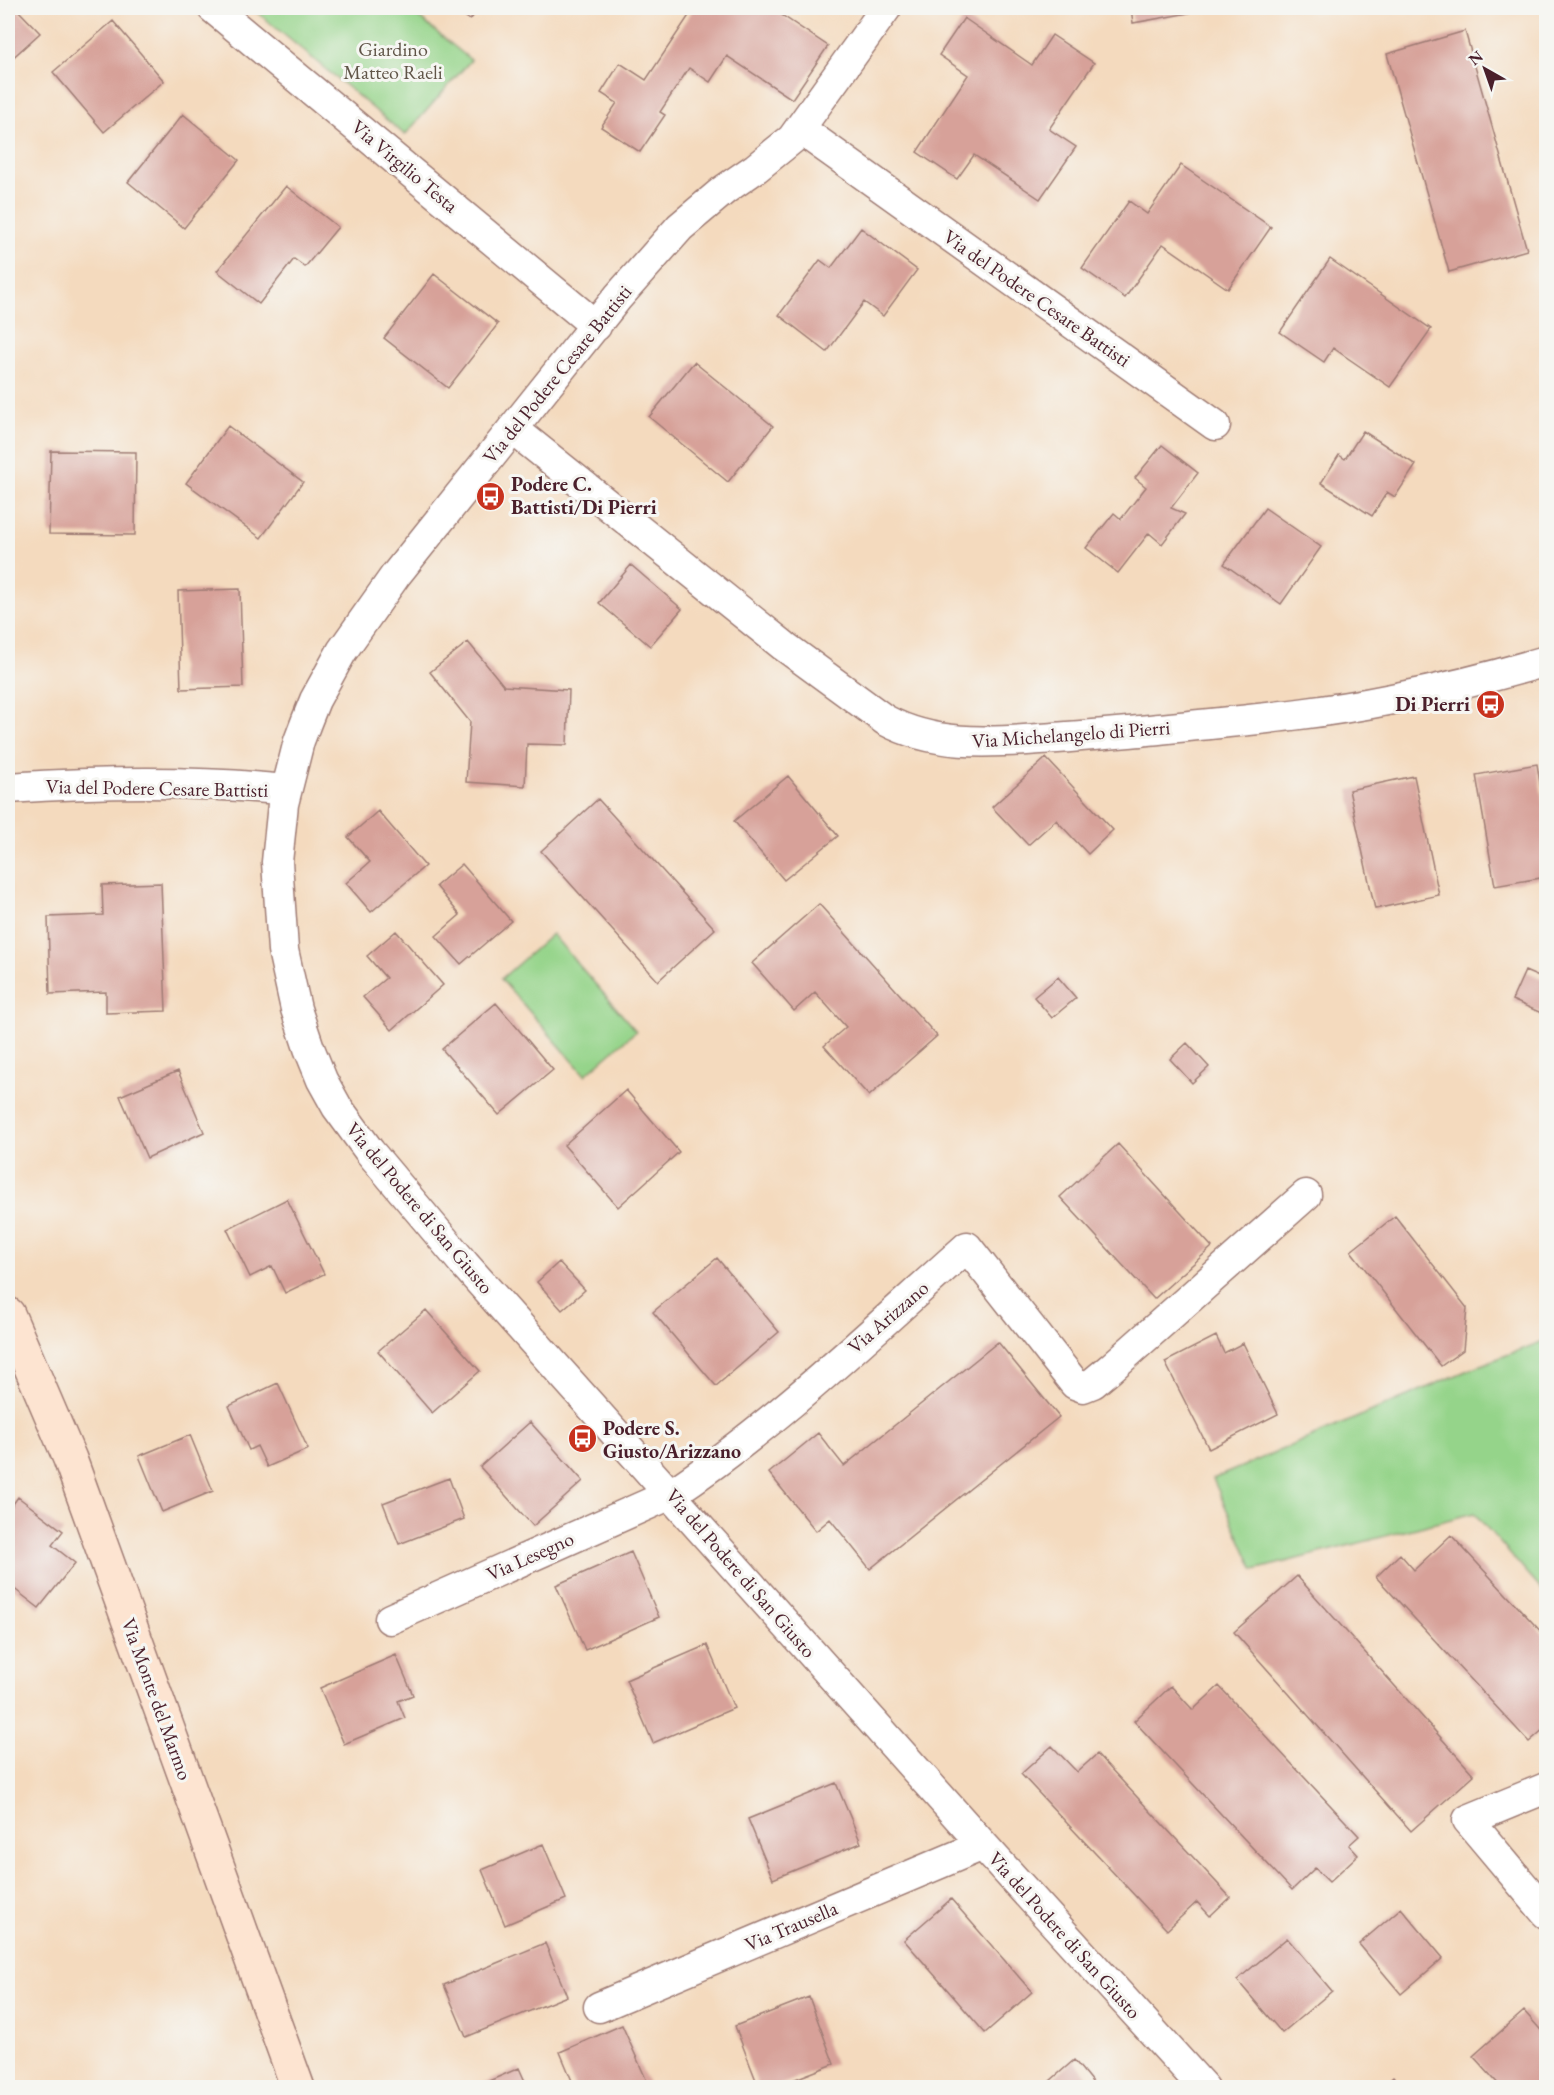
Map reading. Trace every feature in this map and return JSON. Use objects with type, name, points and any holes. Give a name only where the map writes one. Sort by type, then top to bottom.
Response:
[{"type":"street","name":"Via Virgilio Testa","points":[[213,8],[596,326]]},
{"type":"street","name":"Via del Podere Cesare Battisti","points":[[8,788],[66,784],[211,784],[286,790],[315,700],[342,651],[395,576],[640,270],[680,227],[724,190],[782,148],[800,129],[886,8]]},
{"type":"street","name":"Via del Podere Cesare Battisti","points":[[800,129],[1215,424]]},
{"type":"street","name":"Via Michelangelo di Pierri","points":[[513,429],[784,646],[885,720],[925,736],[958,742],[989,743],[1093,735],[1313,712],[1390,700],[1473,682],[1546,661]]},
{"type":"street","name":"Via del Podere di San Giusto","points":[[286,790],[279,826],[278,862],[283,950],[296,1009],[309,1048],[327,1089],[349,1124],[465,1265],[982,1845],[1204,2088]]},
{"type":"street","name":"Via Arizzano","points":[[671,1494],[767,1422],[967,1247],[1075,1384],[1083,1387],[1093,1383],[1306,1195]]},
{"type":"street","name":"Via Monte del Marmo","points":[[8,1314],[70,1459],[298,2088]]},
{"type":"street","name":"Via Lesegno","points":[[390,1619],[671,1494]]},
{"type":"street","points":[[1546,1788],[1468,1820],[1546,1913]]},
{"type":"street","name":"Via Trausella","points":[[599,2007],[982,1845]]},
{"type":"green space","name":"Giardino Matteo Raeli","points":[[252,8],[407,8],[471,60],[405,135]]},
{"type":"green space","points":[[552,934],[636,1031],[585,1075],[501,979]]},
{"type":"green space","points":[[1546,1340],[1546,1595],[1474,1513],[1254,1570],[1213,1479],[1473,1368]]},
{"type":"building","points":[[8,8],[16,8],[40,33],[8,62]]},
{"type":"building","points":[[453,8],[480,8],[470,20]]},
{"type":"building","points":[[694,8],[771,8],[828,46],[792,99],[727,56],[710,82],[689,68],[660,112],[665,115],[640,152],[601,127],[617,103],[601,93],[620,63],[646,80]]},
{"type":"building","points":[[1131,8],[1188,8],[1189,13],[1133,23]]},
{"type":"building","points":[[964,18],[1032,65],[1052,35],[1094,63],[1049,129],[1076,147],[1040,199],[974,155],[957,179],[917,152],[968,75],[939,55]]},
{"type":"building","points":[[113,21],[164,81],[104,132],[53,72]]},
{"type":"building","points":[[1465,31],[1527,250],[1449,272],[1387,54]]},
{"type":"building","points":[[183,114],[239,160],[184,228],[128,182]]},
{"type":"building","points":[[1181,165],[1271,227],[1228,289],[1163,244],[1125,298],[1082,268],[1129,201],[1147,214]]},
{"type":"building","points":[[286,186],[338,227],[305,267],[294,259],[259,304],[217,271]]},
{"type":"building","points":[[861,228],[917,270],[883,316],[864,302],[827,352],[779,315],[820,260],[831,268]]},
{"type":"building","points":[[1330,259],[1431,329],[1390,387],[1333,348],[1324,362],[1280,332]]},
{"type":"building","points":[[434,274],[498,324],[448,388],[384,338]]},
{"type":"building","points":[[694,362],[773,426],[728,482],[649,417]]},
{"type":"building","points":[[228,426],[303,482],[261,538],[186,483]]},
{"type":"building","points":[[1363,431],[1416,465],[1395,497],[1387,492],[1372,516],[1321,483],[1339,455],[1345,459]]},
{"type":"building","points":[[1162,445],[1198,473],[1171,508],[1185,514],[1162,544],[1149,533],[1118,573],[1086,548],[1114,513],[1121,519],[1146,487],[1135,478]]},
{"type":"building","points":[[51,451],[136,452],[135,535],[49,534]]},
{"type":"building","points":[[1265,508],[1321,547],[1281,604],[1224,564]]},
{"type":"building","points":[[631,565],[682,609],[650,646],[599,603]]},
{"type":"building","points":[[240,589],[243,687],[181,689],[178,591]]},
{"type":"building","points":[[468,642],[504,686],[569,690],[567,745],[527,744],[525,786],[466,782],[470,722],[430,672]]},
{"type":"building","points":[[1046,758],[1113,830],[1088,854],[1056,820],[1028,845],[992,807]]},
{"type":"building","points":[[1537,764],[1546,822],[1546,877],[1495,886],[1476,775]]},
{"type":"building","points":[[788,776],[838,836],[784,880],[734,821]]},
{"type":"building","points":[[1414,776],[1439,895],[1375,909],[1349,790]]},
{"type":"building","points":[[598,799],[715,929],[658,981],[541,851]]},
{"type":"building","points":[[378,811],[425,866],[371,912],[346,883],[370,862],[348,837]]},
{"type":"building","points":[[462,864],[511,921],[461,964],[436,936],[460,915],[436,886]]},
{"type":"building","points":[[161,883],[166,1011],[106,1013],[106,992],[50,994],[48,917],[103,915],[102,885]]},
{"type":"building","points":[[819,904],[937,1036],[869,1096],[824,1046],[846,1027],[815,992],[794,1011],[752,963]]},
{"type":"building","points":[[396,931],[443,985],[392,1030],[363,997],[386,978],[367,956]]},
{"type":"building","points":[[1525,971],[1546,980],[1546,1015],[1512,1000]]},
{"type":"building","points":[[1058,977],[1076,998],[1052,1018],[1034,997]]},
{"type":"building","points":[[496,1003],[553,1070],[499,1115],[442,1049]]},
{"type":"building","points":[[1187,1043],[1209,1067],[1192,1083],[1170,1059]]},
{"type":"building","points":[[178,1071],[204,1132],[147,1158],[120,1096]]},
{"type":"building","points":[[626,1090],[679,1152],[618,1207],[564,1145]]},
{"type":"building","points":[[1118,1144],[1212,1247],[1154,1299],[1060,1197]]},
{"type":"building","points":[[287,1199],[324,1274],[285,1293],[272,1266],[250,1277],[227,1229]]},
{"type":"building","points":[[1395,1216],[1467,1308],[1463,1350],[1441,1366],[1351,1251]]},
{"type":"building","points":[[717,1258],[779,1332],[716,1386],[653,1312]]},
{"type":"building","points":[[559,1262],[585,1290],[562,1310],[537,1282]]},
{"type":"building","points":[[426,1310],[480,1371],[432,1413],[378,1351]]},
{"type":"building","points":[[1216,1336],[1224,1353],[1243,1343],[1278,1414],[1209,1449],[1165,1362]]},
{"type":"building","points":[[998,1342],[1059,1417],[870,1569],[830,1519],[816,1531],[769,1473],[818,1433],[844,1466]]},
{"type":"building","points":[[278,1383],[308,1449],[267,1467],[257,1446],[249,1450],[229,1406]]},
{"type":"building","points":[[530,1422],[583,1481],[533,1526],[480,1467]]},
{"type":"building","points":[[190,1435],[213,1491],[162,1512],[139,1456]]},
{"type":"building","points":[[449,1478],[464,1519],[399,1544],[383,1503]]},
{"type":"building","points":[[18,1497],[63,1531],[52,1545],[75,1563],[39,1608],[8,1584],[8,1511]]},
{"type":"building","points":[[1451,1535],[1546,1637],[1546,1727],[1529,1742],[1376,1577],[1400,1554],[1414,1570]]},
{"type":"building","points":[[631,1552],[659,1617],[585,1650],[556,1585]]},
{"type":"building","points":[[1297,1576],[1474,1775],[1411,1831],[1234,1632]]},
{"type":"building","points":[[707,1645],[734,1708],[653,1743],[626,1680]]},
{"type":"building","points":[[396,1655],[413,1695],[398,1701],[405,1718],[344,1744],[320,1688]]},
{"type":"building","points":[[1171,1686],[1193,1710],[1219,1686],[1359,1836],[1349,1845],[1358,1855],[1329,1882],[1315,1868],[1292,1890],[1134,1721]]},
{"type":"building","points":[[1052,1746],[1077,1772],[1097,1754],[1230,1897],[1210,1916],[1197,1902],[1167,1930],[1021,1774]]},
{"type":"building","points":[[836,1783],[861,1843],[773,1879],[748,1819]]},
{"type":"building","points":[[543,1844],[566,1899],[505,1925],[482,1870]]},
{"type":"building","points":[[951,1899],[1032,1992],[985,2033],[904,1940]]},
{"type":"building","points":[[1401,1908],[1443,1958],[1401,1994],[1359,1944]]},
{"type":"building","points":[[1287,1938],[1332,1991],[1282,2033],[1237,1980]]},
{"type":"building","points":[[545,1943],[567,1996],[466,2037],[444,1985]]},
{"type":"building","points":[[809,1997],[834,2064],[772,2088],[759,2088],[735,2026]]},
{"type":"building","points":[[1524,2011],[1546,2036],[1546,2088],[1502,2088],[1473,2056]]},
{"type":"building","points":[[622,2025],[650,2088],[575,2088],[560,2052]]},
{"type":"building","points":[[1074,2060],[1097,2088],[1042,2088]]},
{"type":"building","points":[[519,2068],[528,2088],[473,2088]]},
{"type":"building","points":[[1393,2077],[1402,2088],[1381,2088]]},
{"type":"place","name":"Podere C. Battisti/Di Pierri","points":[[490,496]]},
{"type":"place","name":"Di Pierri","points":[[1491,704]]},
{"type":"place","name":"Podere S. Giusto/Arizzano","points":[[582,1439]]}]
